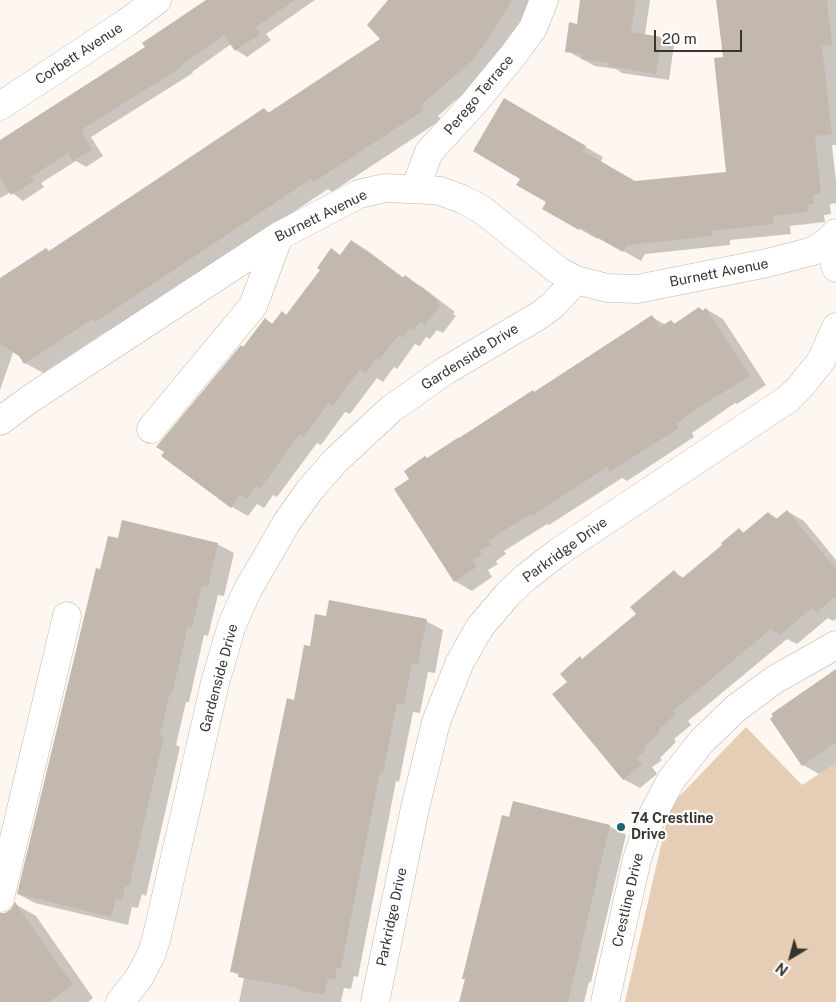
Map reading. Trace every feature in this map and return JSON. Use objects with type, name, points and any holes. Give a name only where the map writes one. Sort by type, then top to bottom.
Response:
[{"type":"street","name":"Corbett Avenue","points":[[0,106],[158,0]]},
{"type":"street","name":"Perego Terrace","points":[[415,189],[429,152],[473,104],[514,54],[533,28],[544,0]]},
{"type":"street","name":"Burnett Avenue","points":[[0,421],[30,399],[279,236],[359,194],[385,188],[440,191],[471,203],[481,209],[549,265],[576,280],[607,288],[642,288],[799,256],[813,251],[832,237]]},
{"type":"street","points":[[151,429],[253,306],[279,236]]},
{"type":"street","points":[[832,237],[836,268]]},
{"type":"street","name":"Gardenside Drive","points":[[120,1002],[139,978],[156,940],[215,683],[232,625],[250,585],[287,522],[309,491],[335,461],[391,409],[445,371],[540,315],[553,305],[576,280]]},
{"type":"street","name":"Parkridge Drive","points":[[375,1002],[415,808],[436,722],[460,662],[480,627],[524,578],[557,553],[788,399],[821,361],[836,327]]},
{"type":"street","points":[[0,898],[67,616]]},
{"type":"street","name":"Crestline Drive","points":[[604,1002],[637,859],[651,818],[671,780],[700,742],[735,709],[774,680],[836,645]]},
{"type":"shaded area","points":[[746,727],[802,785],[836,763],[836,1002],[625,1002],[670,806]]},
{"type":"building","points":[[206,0],[295,0],[256,27],[260,34],[235,51],[224,35],[181,65],[182,67],[81,130],[92,150],[73,161],[68,153],[31,177],[34,181],[11,195],[0,177],[0,140],[145,47],[142,43]]},
{"type":"building","points":[[388,0],[512,0],[486,43],[472,61],[421,105],[424,110],[314,182],[311,179],[96,322],[93,319],[24,364],[19,356],[0,344],[0,278],[46,248],[49,251],[264,108],[268,113],[380,39],[367,25]]},
{"type":"building","points":[[580,0],[636,0],[631,32],[662,37],[656,74],[608,66],[609,63],[581,59],[582,54],[565,52],[569,22],[577,24]]},
{"type":"building","points":[[716,0],[827,0],[832,45],[822,46],[832,134],[815,136],[821,193],[813,194],[814,204],[807,205],[808,212],[773,216],[773,224],[712,231],[713,236],[627,245],[623,252],[542,209],[546,202],[516,185],[520,179],[473,151],[504,98],[586,146],[583,151],[635,181],[726,172],[714,58],[723,57]]},
{"type":"building","points":[[351,240],[403,278],[405,275],[439,301],[438,304],[440,305],[425,325],[420,321],[413,331],[410,328],[403,338],[399,335],[379,360],[377,358],[366,373],[360,369],[333,406],[329,403],[303,437],[300,434],[260,489],[256,486],[247,499],[240,495],[231,508],[161,456],[164,452],[156,447],[241,345],[243,347],[265,318],[272,324],[282,311],[286,315],[320,270],[317,268],[331,248],[340,255]]},
{"type":"building","points":[[699,307],[702,311],[706,308],[750,376],[719,394],[676,424],[679,428],[610,472],[607,467],[532,516],[530,514],[488,541],[491,545],[480,551],[482,554],[472,560],[477,567],[454,582],[394,489],[409,479],[404,471],[425,456],[427,458],[533,390],[534,392],[652,315],[660,327],[671,320],[674,324]]},
{"type":"building","points":[[787,510],[836,569],[836,596],[816,613],[812,608],[780,635],[777,632],[775,634],[771,629],[673,711],[675,715],[658,730],[660,732],[637,758],[642,764],[623,780],[552,694],[567,682],[560,674],[580,656],[582,659],[636,614],[630,607],[674,570],[681,579],[722,545],[721,543],[739,528],[743,533],[768,512],[775,520]]},
{"type":"building","points":[[122,520],[218,543],[208,587],[202,586],[192,628],[188,627],[172,694],[170,693],[160,735],[164,736],[129,887],[125,886],[122,900],[116,899],[111,917],[17,894],[96,568],[100,569],[108,536],[118,538]]},
{"type":"building","points":[[329,600],[427,619],[418,664],[412,663],[404,705],[397,703],[383,773],[380,772],[341,968],[337,968],[335,980],[328,979],[324,995],[298,990],[298,988],[238,977],[239,973],[230,972],[287,698],[294,700],[304,645],[310,646],[315,614],[326,616]]},
{"type":"building","points":[[836,669],[836,742],[802,766],[770,719],[773,716],[771,714]]},
{"type":"building","points":[[513,801],[610,825],[568,1002],[459,1002],[465,979],[462,979],[502,815],[509,817]]},
{"type":"building","points":[[15,902],[73,985],[49,1002],[0,1002],[0,913],[5,913],[11,909]]},
{"type":"place","name":"74 Crestline Drive","points":[[621,827]]}]
